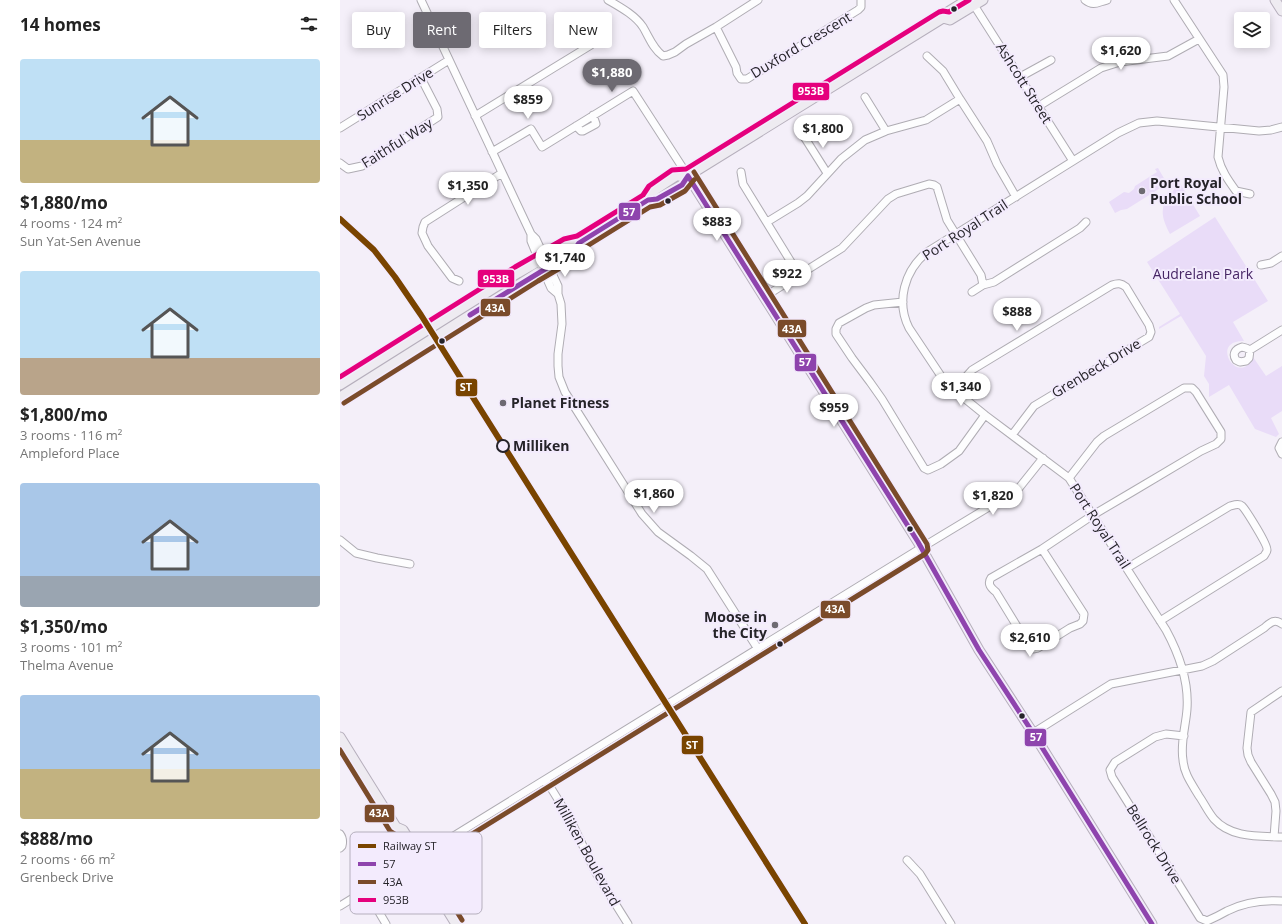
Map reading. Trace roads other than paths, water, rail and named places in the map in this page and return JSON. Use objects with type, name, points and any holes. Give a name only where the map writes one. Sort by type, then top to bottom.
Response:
[{"type":"main road","points":[[340,385],[542,259],[567,245],[578,243],[648,200],[653,191],[676,176],[688,176],[943,18],[950,20],[971,2],[983,0]]},
{"type":"main road","points":[[1275,0],[1282,11]]},
{"type":"main road","points":[[688,176],[921,548],[979,650],[1033,733],[1152,924]]},
{"type":"main road","points":[[340,397],[573,252],[578,243]]},
{"type":"main road","points":[[340,737],[396,827],[403,830],[404,832]]},
{"type":"main road","points":[[450,914],[456,924]]},
{"type":"street","points":[[420,0],[531,234],[536,239],[551,288],[558,294],[562,304],[562,324],[558,366],[559,377],[567,396],[642,514],[658,532],[707,569],[758,649]]},
{"type":"street","points":[[608,0],[628,12],[643,26],[656,49],[663,56],[675,52],[758,0]]},
{"type":"street","name":"Duxford Crescent","points":[[716,27],[739,76],[741,79],[747,79],[858,10],[861,7],[861,0]]},
{"type":"street","points":[[1085,0],[1088,3],[1094,4],[1107,0]]},
{"type":"street","points":[[1174,0],[1223,75],[1224,87],[1218,157],[1221,169],[1236,191],[1250,194]]},
{"type":"street","name":"Ashcott Street","points":[[971,2],[1073,161]]},
{"type":"street","points":[[1039,106],[1101,68],[1120,62],[1168,56],[1199,39]]},
{"type":"street","points":[[475,116],[586,48]]},
{"type":"street","points":[[927,56],[943,71],[987,141],[996,163],[1016,197]]},
{"type":"street","name":"Sunrise Drive","points":[[340,128],[449,60]]},
{"type":"street","points":[[1020,77],[1051,60]]},
{"type":"street","name":"Faithful Way","points":[[340,163],[348,169],[362,166],[438,117],[437,109],[422,78]]},
{"type":"street","points":[[492,152],[531,129],[542,147],[576,126],[583,131],[596,124],[593,115],[633,91],[688,176]]},
{"type":"street","points":[[865,97],[886,131]]},
{"type":"street","points":[[767,222],[807,196],[827,172],[865,140],[886,131],[926,120],[960,99]]},
{"type":"street","name":"Port Royal Trail","points":[[1282,127],[1266,131],[1161,121],[1144,122],[1134,125],[1118,133],[926,252],[916,262],[907,278],[903,302],[907,323],[943,379],[954,390],[1069,478],[1160,621],[1179,656],[1187,693],[1182,759],[1186,773],[1209,812],[1214,819],[1225,828],[1242,835],[1282,837]]},
{"type":"street","points":[[803,135],[827,172]]},
{"type":"street","points":[[741,172],[742,184],[799,275]]},
{"type":"street","points":[[458,281],[452,278],[428,246],[422,233],[425,222],[502,173]]},
{"type":"street","points":[[764,297],[846,245],[867,220],[888,199],[896,194],[929,184],[934,185],[939,190],[947,220],[981,275],[983,285]]},
{"type":"street","points":[[972,292],[983,285],[994,282],[1080,228],[1086,222]]},
{"type":"street","points":[[1261,265],[1271,263],[1282,256]]},
{"type":"street","name":"Grenbeck Drive","points":[[954,390],[972,370],[1112,285],[1121,284],[1126,287],[1149,324],[1151,332],[1149,337],[1034,406],[1012,435]]},
{"type":"street","points":[[903,302],[874,305],[866,308],[839,324],[836,329],[836,334],[882,399],[924,468],[928,470],[959,451],[986,415]]},
{"type":"street","points":[[1250,350],[1282,330]]},
{"type":"street","points":[[1042,549],[1084,614],[1080,624],[1070,628],[1038,648],[1033,649],[1029,647],[996,592],[989,585],[989,581],[994,576],[1042,549],[1093,515],[1201,451],[1216,444],[1221,439],[1221,432],[1196,392],[1192,388],[1187,388],[1181,390],[1104,436],[1097,442],[1069,478]]},
{"type":"street","points":[[1282,442],[1279,448],[1282,454]]},
{"type":"street","points":[[462,832],[1016,490],[1043,458]]},
{"type":"street","points":[[1127,568],[1230,506],[1239,504],[1242,506],[1266,543],[1267,550],[1264,556],[1160,621]]},
{"type":"street","points":[[340,540],[356,553],[410,564]]},
{"type":"street","points":[[1033,733],[1111,684],[1207,664],[1271,622],[1276,621],[1282,624]]},
{"type":"street","points":[[1274,837],[1276,811],[1275,802],[1251,762],[1247,748],[1251,712],[1282,692]]},
{"type":"street","name":"Bellrock Drive","points":[[1184,736],[1166,734],[1155,737],[1115,762],[1110,770],[1112,777],[1200,918],[1207,921],[1218,917],[1227,911],[1258,902],[1282,901]]},
{"type":"street","name":"Milliken Boulevard","points":[[546,780],[570,819],[596,873],[628,924]]},
{"type":"street","points":[[340,834],[343,842],[340,848]]},
{"type":"street","points":[[907,860],[920,874],[952,924]]},
{"type":"street","points":[[340,906],[350,900]]},
{"type":"street","points":[[380,914],[386,924]]},
{"type":"rail line","name":"ST","points":[[340,219],[374,250],[421,315],[805,924]]},
{"type":"place","name":"Port Royal Public School","points":[[1142,191]]},
{"type":"place","name":"Planet Fitness","points":[[503,403]]},
{"type":"place","name":"Milliken","points":[[503,446]]},
{"type":"place","name":"Moose in the City","points":[[775,625]]},
{"type":"park label","name":"Audrelane Park","points":[[1203,274]]}]
